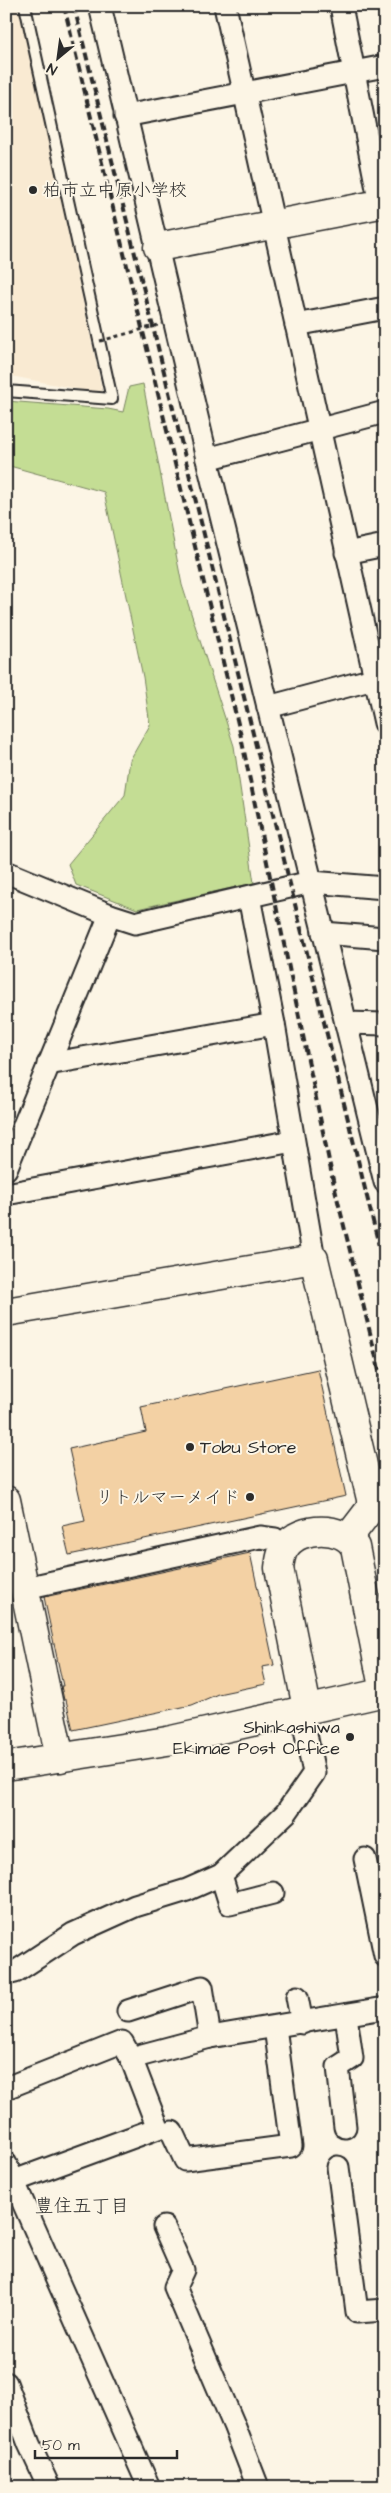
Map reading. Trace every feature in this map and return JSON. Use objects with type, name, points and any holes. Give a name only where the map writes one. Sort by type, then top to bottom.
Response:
[{"type":"street","points":[[100,6],[207,458],[323,933],[381,1153],[385,1182]]},
{"type":"street","points":[[225,6],[275,225],[346,553],[380,678],[385,723]]},
{"type":"street","points":[[158,247],[383,203],[341,6]]},
{"type":"street","points":[[125,116],[385,66]]},
{"type":"street","points":[[296,325],[385,308]]},
{"type":"street","points":[[207,458],[385,412]]},
{"type":"street","points":[[346,553],[385,544]]},
{"type":"street","points":[[268,707],[380,678]]},
{"type":"street","points":[[6,872],[110,915],[135,922],[311,882],[385,888]]},
{"type":"street","points":[[249,896],[274,1024],[314,1260],[371,1499],[371,1508],[348,1538]]},
{"type":"street","points":[[6,1169],[110,915]]},
{"type":"street","points":[[323,933],[385,938]]},
{"type":"street","points":[[346,1023],[385,1024]]},
{"type":"street","points":[[48,1064],[274,1024]]},
{"type":"street","points":[[6,1194],[293,1141]]},
{"type":"street","points":[[6,1312],[314,1260]]},
{"type":"street","points":[[7,1511],[60,1758]]},
{"type":"street","points":[[6,1766],[167,1741],[307,1708],[384,1692],[355,1547],[348,1538],[330,1530],[297,1536],[286,1546],[279,1568],[307,1708],[304,1724],[314,1773],[286,1813],[221,1874],[187,1890],[135,1906],[73,1934],[15,1972],[6,1974]]},
{"type":"street","points":[[25,1588],[260,1536],[275,1538],[286,1546]]},
{"type":"street","points":[[365,1858],[385,1956]]},
{"type":"street","points":[[221,1874],[230,1904],[272,1893]]},
{"type":"street","points":[[128,2011],[202,1988],[210,2037]]},
{"type":"street","points":[[297,1997],[302,2023]]},
{"type":"street","points":[[130,2058],[210,2037],[346,2016],[385,2008]]},
{"type":"street","points":[[344,2127],[338,2068],[352,2058],[346,2016]]},
{"type":"street","points":[[172,2132],[185,2160],[291,2146],[275,2027]]},
{"type":"street","points":[[6,2088],[122,2042],[158,2128],[10,2173],[149,2487]]},
{"type":"street","points":[[338,2167],[357,2312],[385,2310]]},
{"type":"street","points":[[164,2227],[183,2270],[175,2287],[234,2425],[258,2487]]},
{"type":"street","points":[[6,2383],[29,2444],[49,2487]]},
{"type":"lane","points":[[6,391],[112,399],[25,6]]},
{"type":"path","points":[[100,341],[162,324]]},
{"type":"shaded area","name":"柏市立中原小学校","points":[[6,6],[19,6],[103,394],[6,375]]},
{"type":"green space","points":[[143,384],[182,585],[234,746],[254,883],[137,909],[76,885],[68,864],[125,795],[130,760],[150,725],[143,677],[104,492],[6,465],[6,401],[108,409],[123,412],[129,387]]},
{"type":"building","points":[[318,1369],[346,1496],[69,1555],[62,1526],[85,1521],[69,1449],[146,1432],[141,1407]]},
{"type":"building","points":[[250,1553],[274,1665],[262,1667],[266,1684],[218,1694],[192,1705],[73,1730],[66,1700],[64,1700],[61,1686],[63,1686],[44,1597]]},
{"type":"railway","points":[[64,6],[240,732],[334,1185],[385,1394]]},
{"type":"railway","points":[[74,6],[385,1270]]},
{"type":"place","name":"柏市立中原小学校","points":[[33,190]]},
{"type":"place","name":"Tobu Store","points":[[190,1447]]},
{"type":"place","name":"リトルマーメイド","points":[[250,1497]]},
{"type":"place","name":"Shinkashiwa Ekimae Post Office","points":[[350,1737]]},
{"type":"district","name":"豊住五丁目","points":[[82,2206]]}]
